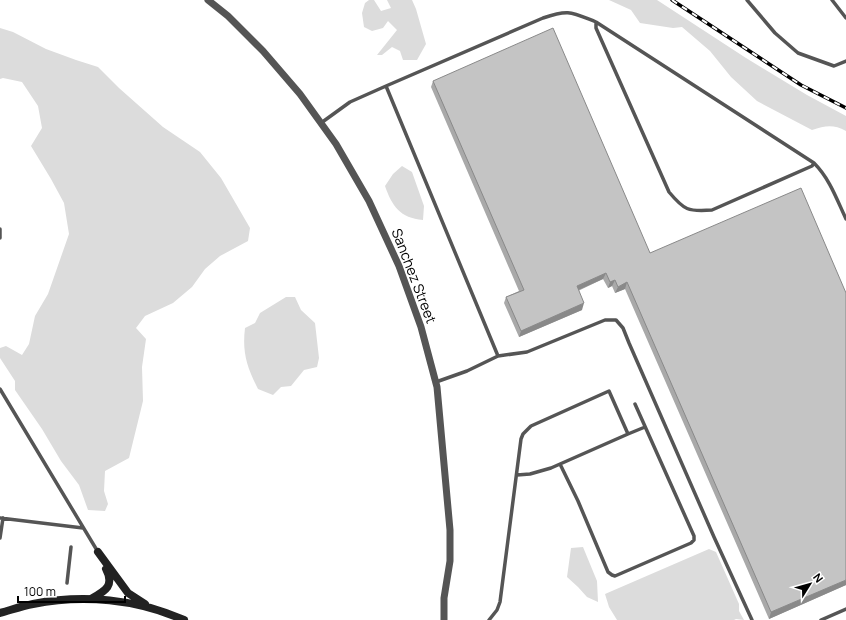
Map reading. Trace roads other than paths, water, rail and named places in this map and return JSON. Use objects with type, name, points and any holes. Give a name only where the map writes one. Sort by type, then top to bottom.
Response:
[{"type":"street","name":"Sanchez Street","points":[[208,0],[228,16],[263,51],[300,94],[321,123],[336,144],[369,201],[399,266],[421,327],[435,382],[450,530],[450,561],[444,598],[444,620]]},
{"type":"street","points":[[91,599],[102,593],[108,586],[110,580],[109,574],[98,552]]},
{"type":"street","points":[[98,552],[128,593],[152,608]]},
{"type":"street","points":[[0,613],[32,604],[66,599],[91,599],[128,602],[152,608],[184,620]]},
{"type":"lane","points":[[747,0],[775,34],[798,53],[834,66],[846,61]]},
{"type":"lane","points":[[832,0],[846,18]]},
{"type":"lane","points":[[321,123],[350,102],[543,18],[558,13],[570,12],[596,22],[814,163],[822,171],[830,183],[846,219]]},
{"type":"lane","points":[[596,22],[596,28],[669,192],[680,205],[696,212],[712,210],[812,166],[814,163]]},
{"type":"lane","points":[[386,86],[498,356]]},
{"type":"lane","points":[[0,230],[0,238]]},
{"type":"lane","points":[[435,382],[467,371],[498,356],[527,352],[604,320],[616,320],[623,328],[752,620]]},
{"type":"lane","points":[[0,389],[98,552]]},
{"type":"lane","points":[[489,620],[497,610],[500,602],[521,439],[523,434],[531,426],[609,391],[628,434]]},
{"type":"lane","points":[[560,464],[573,489],[608,572],[612,575],[615,576],[691,543],[694,540],[694,536],[635,404]]},
{"type":"lane","points":[[517,474],[539,472],[645,427]]},
{"type":"lane","points":[[0,538],[1,518],[83,528]]},
{"type":"lane","points":[[66,584],[71,547]]},
{"type":"lane","points":[[821,620],[846,609]]},
{"type":"railway","points":[[672,0],[801,85],[846,108]]}]
